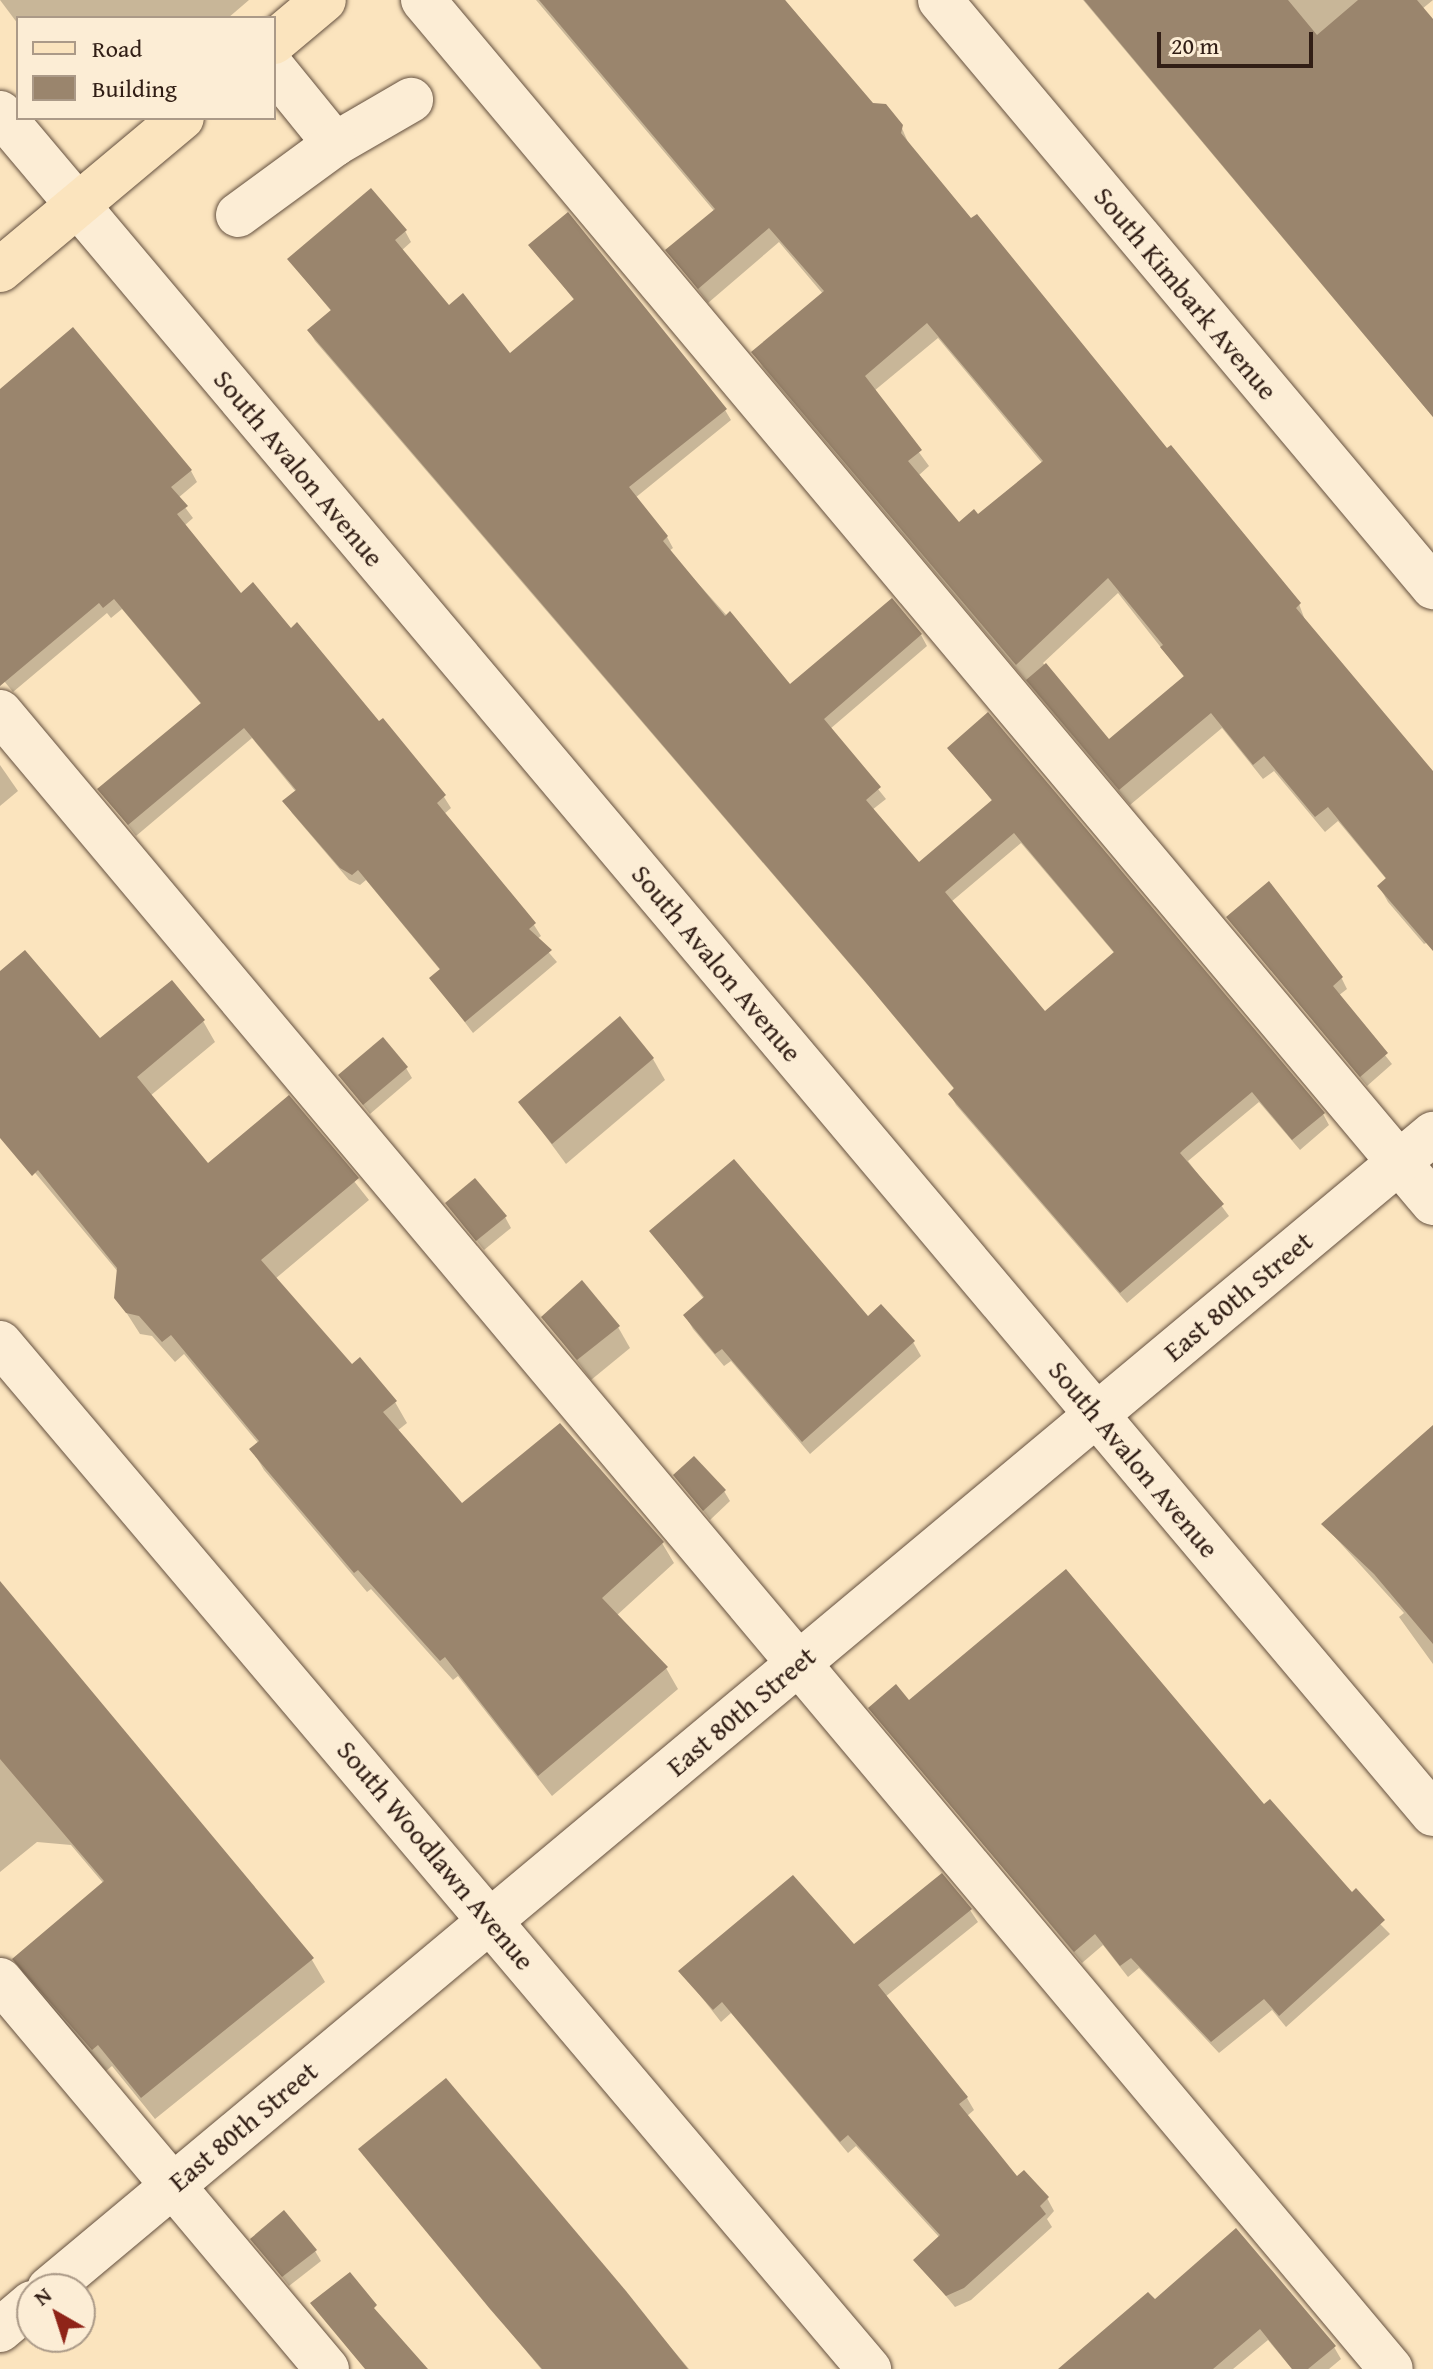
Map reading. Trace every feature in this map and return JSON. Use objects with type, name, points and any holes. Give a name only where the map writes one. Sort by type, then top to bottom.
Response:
[{"type":"main road","points":[[276,40],[324,0]]},
{"type":"main road","points":[[0,270],[180,120]]},
{"type":"street","points":[[423,0],[1433,1203]]},
{"type":"street","name":"South Kimbark Avenue","points":[[940,0],[1433,587]]},
{"type":"street","points":[[276,71],[335,144]]},
{"type":"street","points":[[238,215],[335,144],[411,100]]},
{"type":"street","name":"South Avalon Avenue","points":[[0,113],[1433,1814]]},
{"type":"street","points":[[0,712],[1391,2369]]},
{"type":"street","name":"East 80th Street","points":[[68,2273],[1433,1134]]},
{"type":"street","name":"South Woodlawn Avenue","points":[[0,1343],[869,2369]]},
{"type":"street","points":[[0,1980],[327,2369]]},
{"type":"street","points":[[0,2330],[16,2316]]},
{"type":"building","points":[[539,0],[785,0],[873,103],[886,104],[903,125],[901,133],[971,218],[977,214],[1167,448],[1171,445],[1301,603],[1296,608],[1433,771],[1433,951],[1377,886],[1386,878],[1328,807],[1315,817],[1264,756],[1253,765],[1211,713],[1119,790],[1026,680],[1046,663],[1109,739],[1184,676],[1160,647],[1163,645],[1108,578],[1016,665],[751,352],[824,291],[769,228],[698,289],[665,250],[715,209]],"holes":[[[927,323],[1043,461],[978,514],[974,509],[959,522],[908,461],[922,450],[865,376]]]},
{"type":"building","points":[[1084,0],[1288,0],[1317,35],[1358,0],[1417,0],[1433,19],[1433,417]]},
{"type":"building","points":[[371,188],[407,230],[395,240],[449,305],[463,293],[510,353],[574,299],[528,245],[568,212],[727,409],[629,487],[668,536],[663,541],[725,616],[730,611],[790,684],[892,598],[922,634],[824,719],[881,787],[866,800],[919,862],[992,800],[947,748],[988,712],[1325,1113],[1292,1140],[1252,1092],[1183,1150],[1180,1153],[1224,1204],[1120,1293],[948,1094],[954,1088],[863,979],[307,330],[331,310],[287,259]],"holes":[[[1014,833],[1114,952],[1045,1011],[945,892]]]},
{"type":"building","points":[[73,327],[192,470],[171,487],[188,506],[177,514],[241,593],[253,582],[291,628],[297,622],[379,721],[383,718],[446,795],[437,803],[536,923],[529,929],[552,950],[465,1022],[429,978],[440,969],[358,870],[352,875],[340,868],[282,801],[296,790],[244,728],[128,825],[97,789],[201,703],[114,599],[103,608],[99,603],[0,686],[0,389]]},
{"type":"building","points":[[1269,881],[1343,977],[1333,986],[1388,1053],[1360,1077],[1226,917]]},
{"type":"building","points":[[25,950],[100,1038],[172,980],[205,1020],[137,1077],[208,1163],[289,1095],[359,1178],[261,1260],[352,1364],[360,1357],[397,1401],[383,1412],[462,1503],[560,1423],[664,1542],[602,1598],[668,1667],[538,1776],[445,1657],[440,1661],[358,1570],[354,1573],[249,1449],[259,1441],[171,1335],[162,1342],[139,1316],[126,1313],[114,1298],[117,1268],[38,1170],[32,1176],[0,1138],[0,971]]},
{"type":"building","points":[[620,1016],[654,1058],[552,1144],[518,1102]]},
{"type":"building","points":[[383,1037],[408,1067],[363,1105],[338,1075]]},
{"type":"building","points":[[734,1159],[868,1316],[881,1304],[915,1341],[802,1442],[722,1349],[715,1354],[683,1315],[704,1297],[649,1231]]},
{"type":"building","points":[[475,1178],[507,1216],[476,1241],[445,1203]]},
{"type":"building","points":[[582,1280],[620,1326],[577,1360],[541,1317]]},
{"type":"building","points":[[1433,1425],[1433,1644],[1374,1574],[1321,1524]]},
{"type":"building","points":[[694,1456],[726,1490],[703,1511],[673,1475]]},
{"type":"building","points":[[1066,1569],[1264,1804],[1270,1799],[1352,1892],[1356,1888],[1385,1920],[1279,2016],[1264,1999],[1211,2042],[1131,1958],[1120,1966],[1095,1934],[1074,1952],[868,1708],[896,1684],[909,1700]]},
{"type":"building","points":[[0,1581],[314,1958],[141,2098],[98,2045],[92,2050],[12,1959],[104,1881],[0,1759]]},
{"type":"building","points":[[942,1873],[972,1909],[878,1985],[968,2097],[959,2104],[1017,2176],[1024,2170],[1049,2197],[1040,2206],[1046,2214],[964,2288],[946,2296],[913,2260],[940,2235],[848,2135],[840,2142],[722,2002],[713,2010],[678,1971],[793,1875],[854,1944]]},
{"type":"building","points":[[446,2078],[688,2369],[542,2369],[490,2309],[358,2149]]},
{"type":"building","points":[[284,2210],[317,2250],[282,2277],[250,2239]]},
{"type":"building","points":[[1236,2228],[1336,2346],[1308,2369],[1292,2369],[1260,2329],[1213,2369],[1058,2369],[1148,2292],[1155,2299]]},
{"type":"building","points":[[350,2272],[377,2305],[374,2308],[428,2369],[365,2369],[310,2303]]}]
